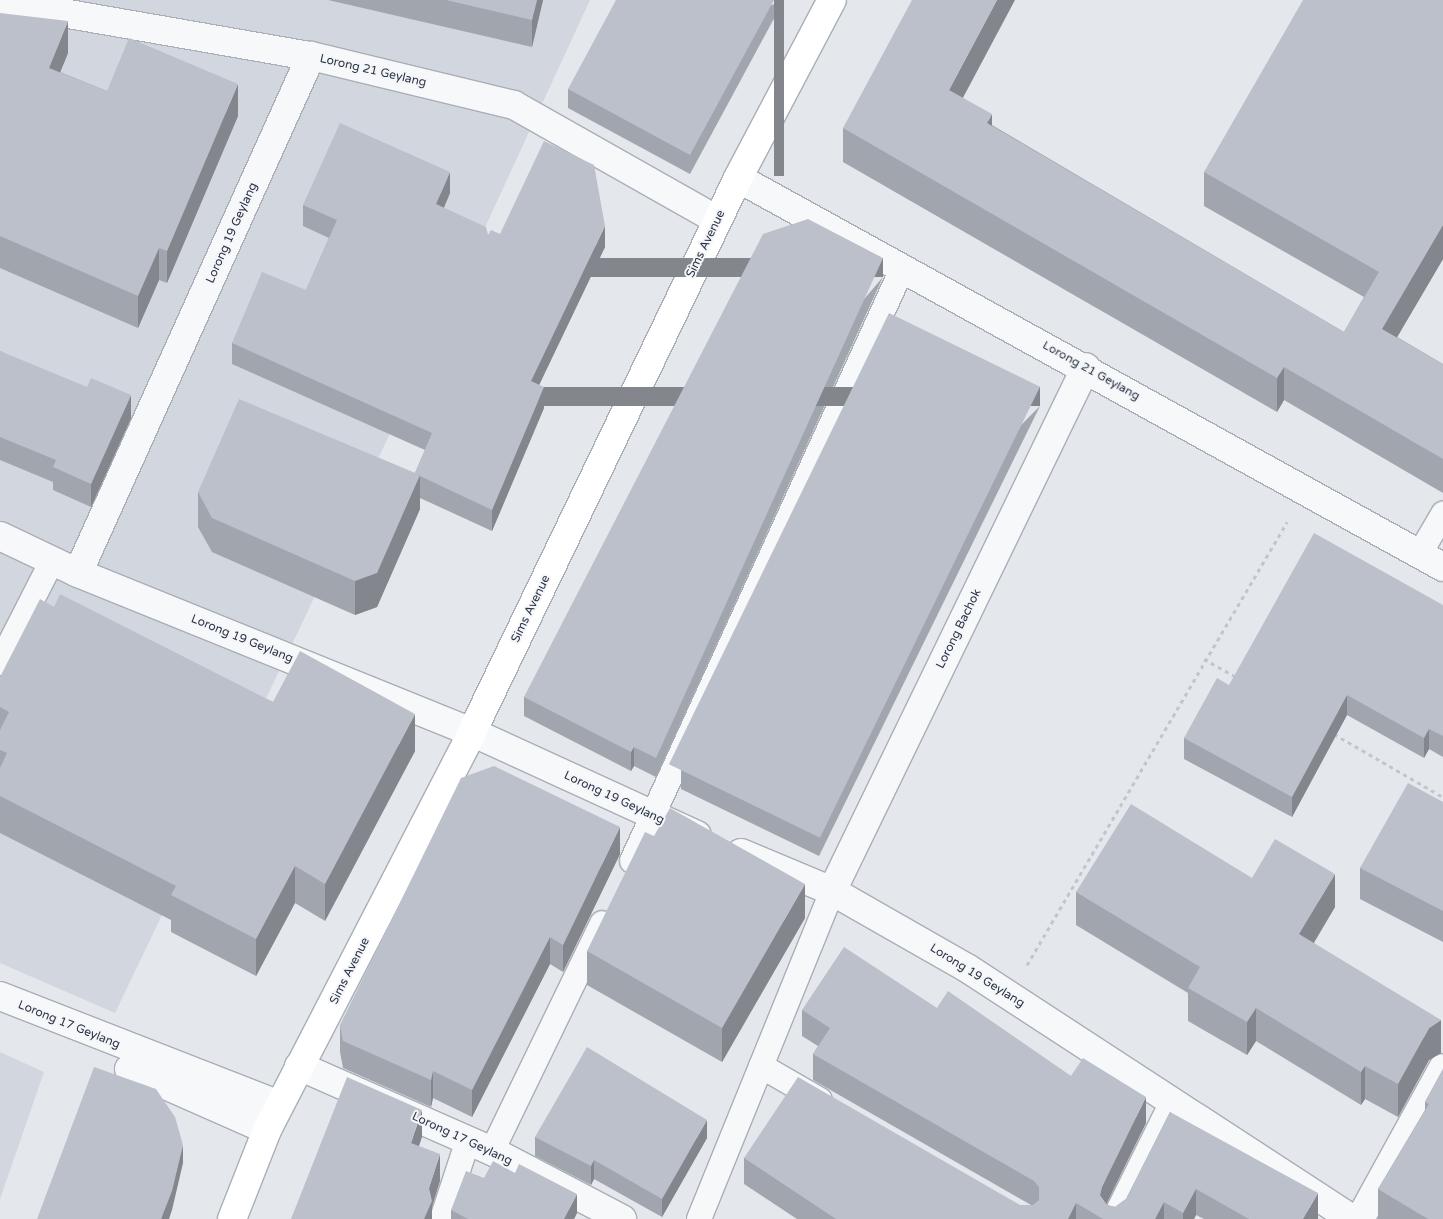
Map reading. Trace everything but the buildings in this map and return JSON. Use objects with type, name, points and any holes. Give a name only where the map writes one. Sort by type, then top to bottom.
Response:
[{"type":"main road","name":"Sims Avenue","points":[[232,1219],[267,1130],[472,732],[717,220],[832,0]]},
{"type":"street","name":"Lorong 21 Geylang","points":[[0,2],[311,56],[514,105],[717,220]]},
{"type":"street","name":"Lorong 19 Geylang","points":[[78,573],[311,56]]},
{"type":"street","name":"Lorong 21 Geylang","points":[[738,178],[902,269],[1086,367],[1305,492],[1443,567]]},
{"type":"street","name":"Lorong Bachok","points":[[832,891],[1086,367]]},
{"type":"street","name":"Lorong 19 Geylang","points":[[0,536],[78,573],[472,732],[652,817],[832,891],[1009,996],[1352,1219]]},
{"type":"street","name":"Lorong 17 Geylang","points":[[0,996],[280,1106]]},
{"type":"street","name":"Lorong 17 Geylang","points":[[0,1016],[267,1130]]},
{"type":"street","name":"Lorong 17 Geylang","points":[[299,1066],[480,1146],[622,1219]]},
{"type":"street","points":[[1360,1219],[1443,1068]]},
{"type":"lane","points":[[442,1219],[617,892],[902,269]]},
{"type":"lane","points":[[1419,555],[1443,514]]},
{"type":"lane","points":[[0,663],[52,561]]},
{"type":"lane","points":[[699,1219],[832,891]]},
{"type":"lane","points":[[761,1066],[838,1110]]},
{"type":"lane","points":[[1114,1219],[1172,1102]]},
{"type":"path","points":[[1009,996],[1204,659],[1305,492]]},
{"type":"path","points":[[1204,659],[1238,679]]},
{"type":"path","points":[[1324,728],[1443,797]]},
{"type":"shaded area","points":[[0,0],[590,0],[306,615],[115,1013],[0,963]]},
{"type":"shaded area","points":[[0,1052],[44,1072],[0,1199]]}]
